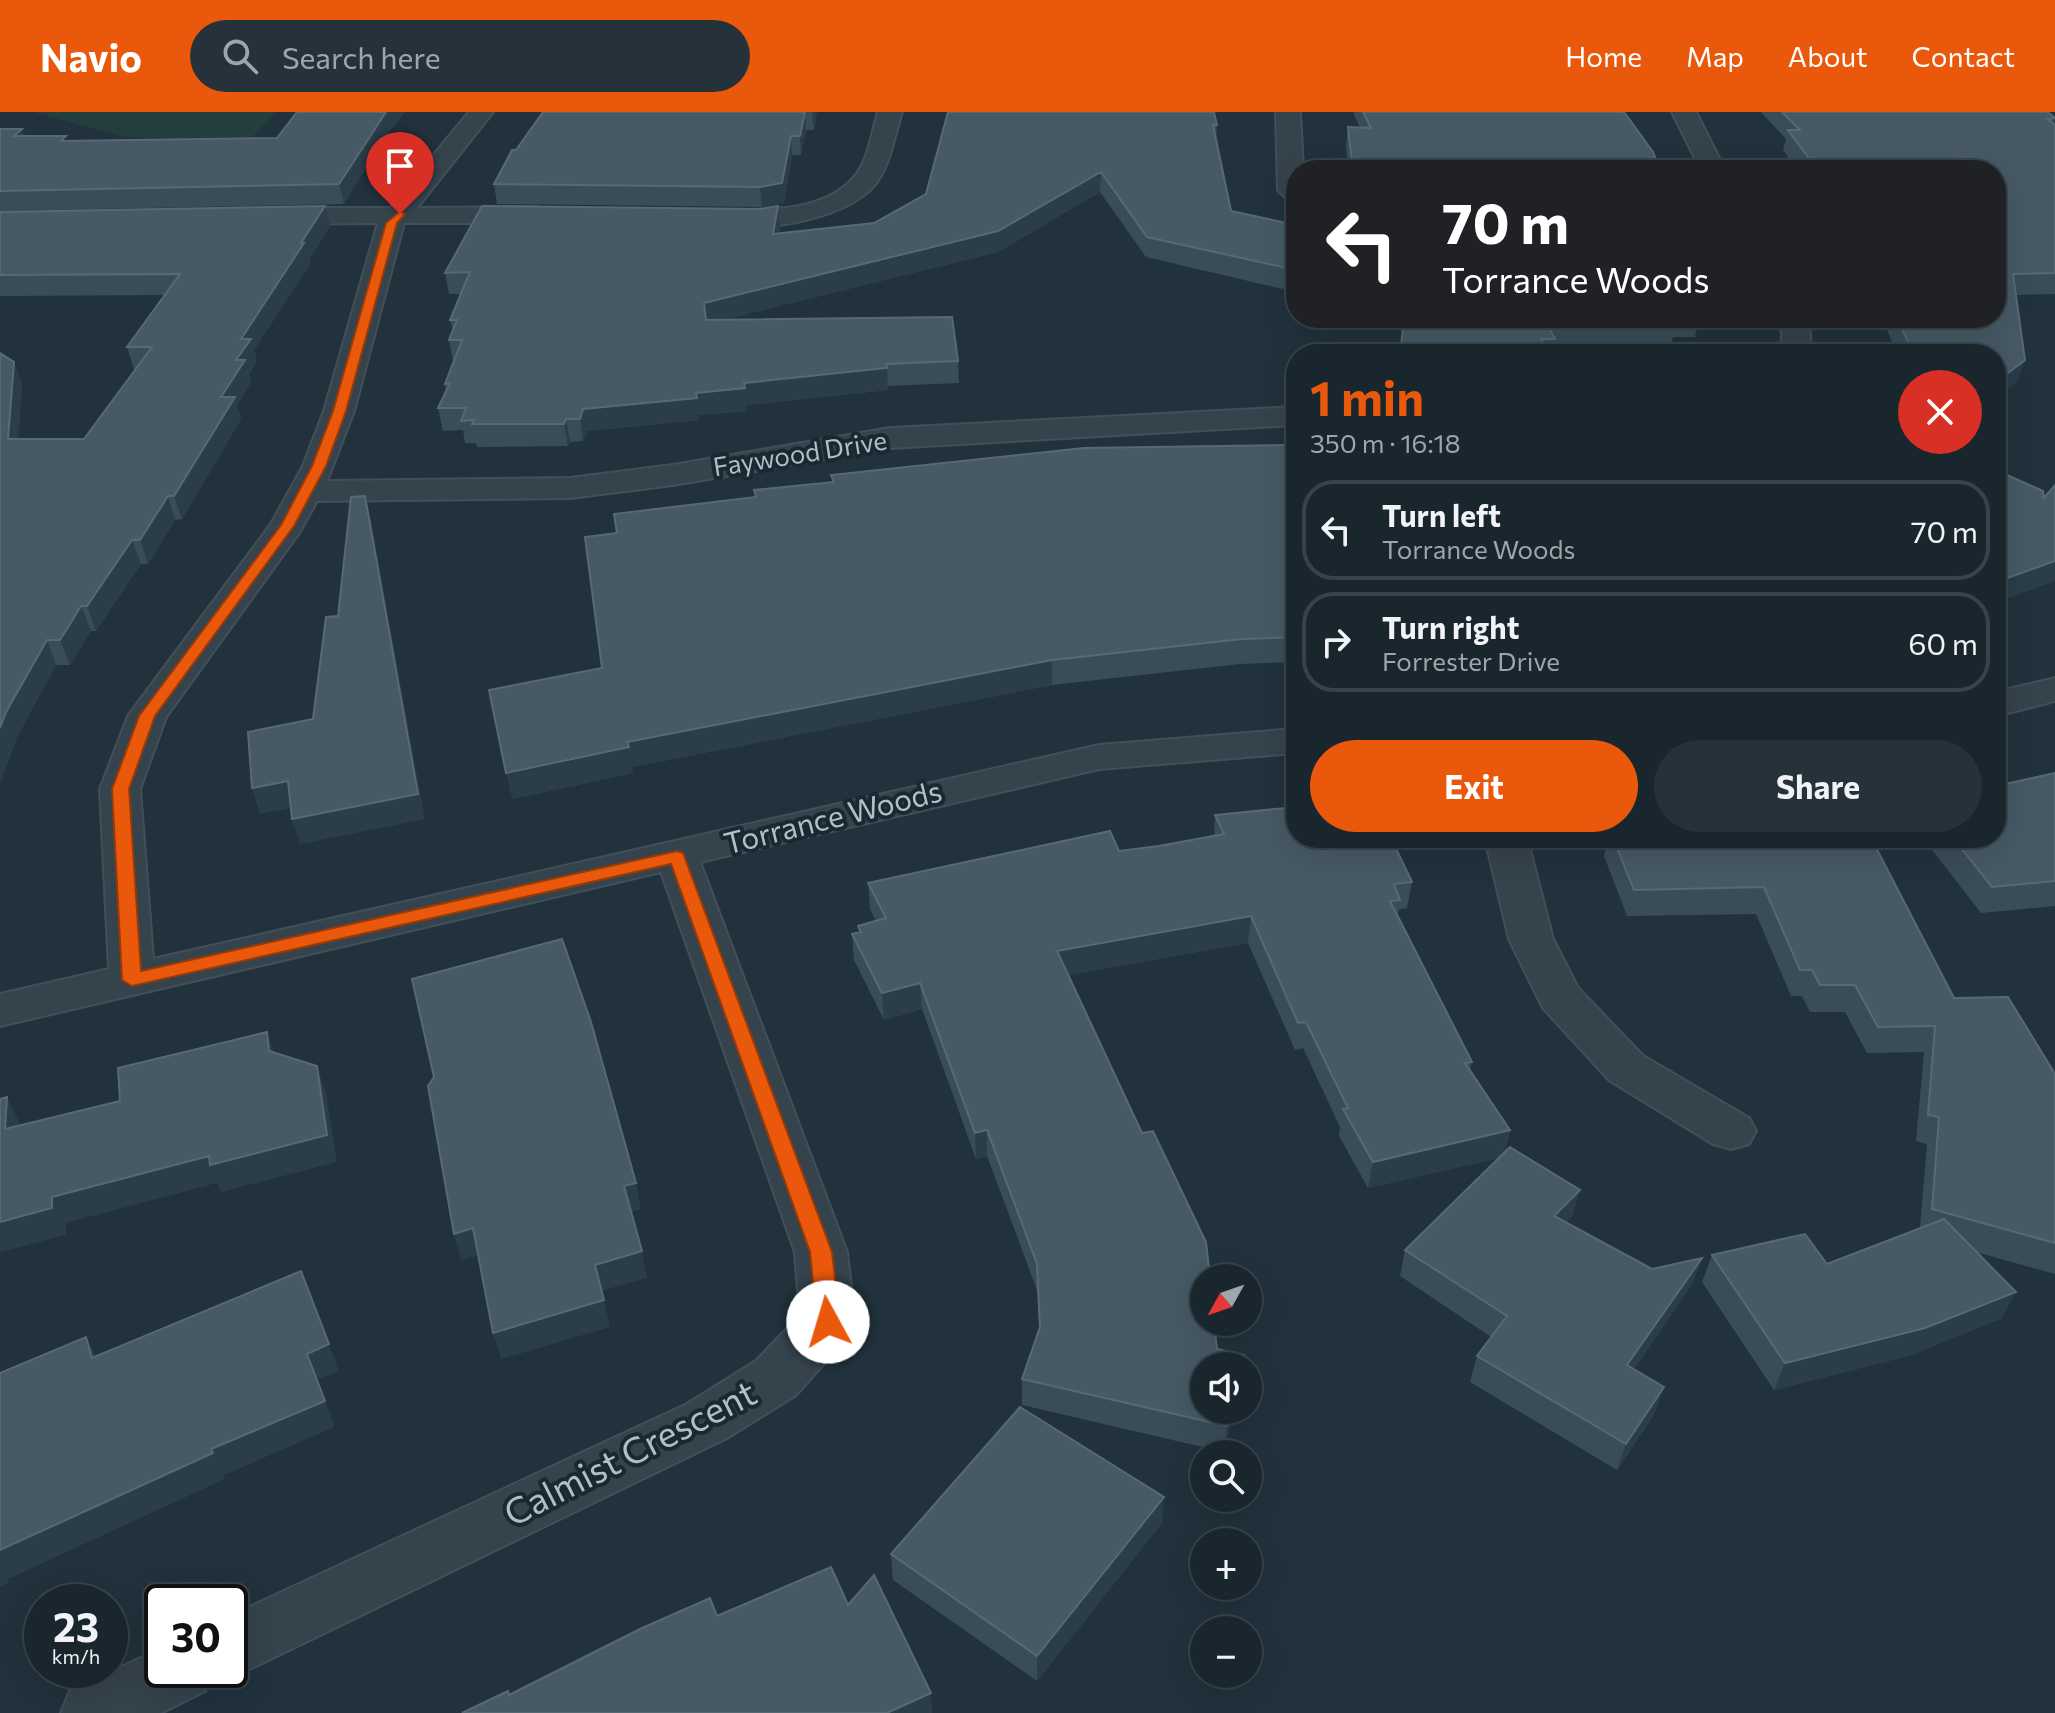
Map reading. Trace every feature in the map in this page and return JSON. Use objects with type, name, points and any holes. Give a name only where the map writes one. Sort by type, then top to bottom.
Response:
[{"type":"street","points":[[132,980],[120,789],[147,716],[287,526],[319,466],[339,411],[391,223],[481,112]]},
{"type":"street","points":[[699,217],[762,218],[824,207],[865,181],[890,112]]},
{"type":"street","points":[[1288,112],[1290,160]]},
{"type":"street","points":[[1684,112],[1708,160]]},
{"type":"street","points":[[240,217],[400,214],[557,216]]},
{"type":"street","name":"Faywood Drive","points":[[305,491],[570,488],[673,475],[890,438],[1286,417]]},
{"type":"street","points":[[2006,701],[2055,689]]},
{"type":"street","name":"Torrance Woods","points":[[0,1010],[677,857],[908,799],[1099,757],[1286,742]]},
{"type":"street","points":[[1508,848],[1531,939],[1559,997],[1626,1068],[1731,1131]]},
{"type":"street","name":"Calmist Crescent","points":[[248,1638],[707,1421],[776,1378],[828,1322],[821,1252],[677,857]]},
{"type":"street","points":[[93,1713],[145,1688]]},
{"type":"green space","points":[[33,112],[276,112],[248,142],[124,137]]},
{"type":"building","points":[[297,112],[386,112],[339,184],[0,191],[0,129],[22,129],[14,136],[66,136],[61,141],[277,138]]},
{"type":"building","points":[[543,112],[805,112],[800,136],[791,136],[782,183],[760,187],[494,184],[512,150],[516,150]]},
{"type":"building","points":[[948,112],[1214,112],[1217,125],[1213,125],[1231,211],[1286,223],[1286,268],[1147,237],[1101,172],[998,231],[704,303],[706,320],[952,317],[958,361],[886,364],[887,368],[744,383],[745,388],[696,393],[697,398],[583,409],[580,419],[566,419],[564,424],[472,424],[474,420],[461,421],[466,408],[438,408],[450,383],[445,384],[462,340],[449,340],[457,320],[450,320],[470,272],[445,273],[482,206],[760,209],[778,206],[773,234],[874,223],[926,194]]},
{"type":"building","points":[[1363,112],[1624,112],[1656,160],[1352,160],[1348,127],[1371,128]]},
{"type":"building","points":[[1782,112],[2048,112],[2055,118],[2048,119],[2055,125],[2055,273],[2013,274],[2025,360],[2006,374],[2006,344],[1909,344],[1902,328],[2006,328],[2006,160],[1810,160],[1788,130],[1800,130]]},
{"type":"building","points":[[325,206],[241,339],[251,339],[236,360],[245,360],[221,397],[235,397],[174,496],[168,496],[140,540],[132,540],[87,606],[81,606],[60,640],[47,640],[0,728],[0,353],[14,362],[8,439],[84,439],[152,347],[127,347],[180,274],[0,275],[0,212]]},
{"type":"building","points":[[1403,328],[1549,328],[1555,339],[1541,339],[1544,344],[1401,344]]},
{"type":"building","points":[[1286,445],[1286,637],[1242,639],[1052,660],[627,742],[629,747],[506,773],[489,690],[602,668],[585,537],[617,533],[614,514],[756,497],[754,490],[834,482],[831,475],[1084,448]]},
{"type":"building","points":[[2006,474],[2043,491],[2044,498],[2055,485],[2055,561],[2006,578]]},
{"type":"building","points":[[365,496],[418,794],[292,819],[288,781],[252,788],[248,732],[313,719],[326,617],[338,616],[351,497]]},
{"type":"building","points":[[2055,773],[2055,881],[1992,887],[1961,848],[2006,848],[2006,784]]},
{"type":"building","points":[[1286,808],[1286,848],[1396,848],[1412,882],[1394,884],[1400,900],[1390,901],[1472,1062],[1465,1063],[1510,1130],[1373,1162],[1343,1109],[1348,1108],[1306,1022],[1298,1023],[1251,916],[1057,951],[1142,1133],[1153,1131],[1206,1242],[1208,1264],[1190,1264],[1190,1336],[1216,1336],[1217,1349],[1230,1352],[1190,1352],[1190,1418],[1022,1379],[1040,1327],[1037,1264],[987,1130],[975,1133],[920,983],[882,993],[852,934],[861,932],[858,926],[886,918],[868,883],[1110,831],[1119,851],[1224,834],[1215,815]]},
{"type":"building","points":[[1617,848],[1876,848],[1954,998],[2008,997],[2055,1074],[2055,1243],[1932,1209],[1939,1117],[1928,1115],[1935,1026],[1878,1027],[1855,985],[1820,985],[1812,970],[1800,970],[1764,887],[1634,890]]},
{"type":"building","points":[[562,939],[591,1022],[636,1183],[624,1186],[642,1251],[595,1265],[604,1300],[493,1333],[473,1228],[454,1234],[428,1086],[434,1077],[412,979]]},
{"type":"building","points":[[267,1032],[269,1051],[317,1066],[327,1135],[210,1165],[209,1156],[52,1197],[52,1208],[0,1222],[0,1099],[7,1097],[5,1129],[120,1101],[118,1068]]},
{"type":"building","points":[[1510,1147],[1580,1190],[1554,1216],[1652,1269],[1702,1258],[1627,1365],[1664,1387],[1626,1444],[1477,1356],[1507,1316],[1405,1250]]},
{"type":"building","points":[[1944,1219],[2016,1292],[1925,1328],[1785,1363],[1712,1255],[1805,1234],[1827,1264]]},
{"type":"building","points":[[301,1271],[329,1344],[307,1354],[325,1401],[211,1449],[213,1453],[0,1550],[0,1373],[86,1337],[92,1358]]},
{"type":"building","points":[[1020,1407],[1164,1497],[1037,1656],[891,1554]]},
{"type":"building","points":[[831,1567],[848,1605],[874,1575],[931,1693],[887,1713],[462,1713],[508,1691],[509,1695],[640,1629],[710,1598],[717,1616]]},
{"type":"route","points":[[400,214],[391,223],[339,411],[319,466],[287,526],[147,716],[120,789],[132,980],[677,857],[821,1252],[828,1322]]}]
